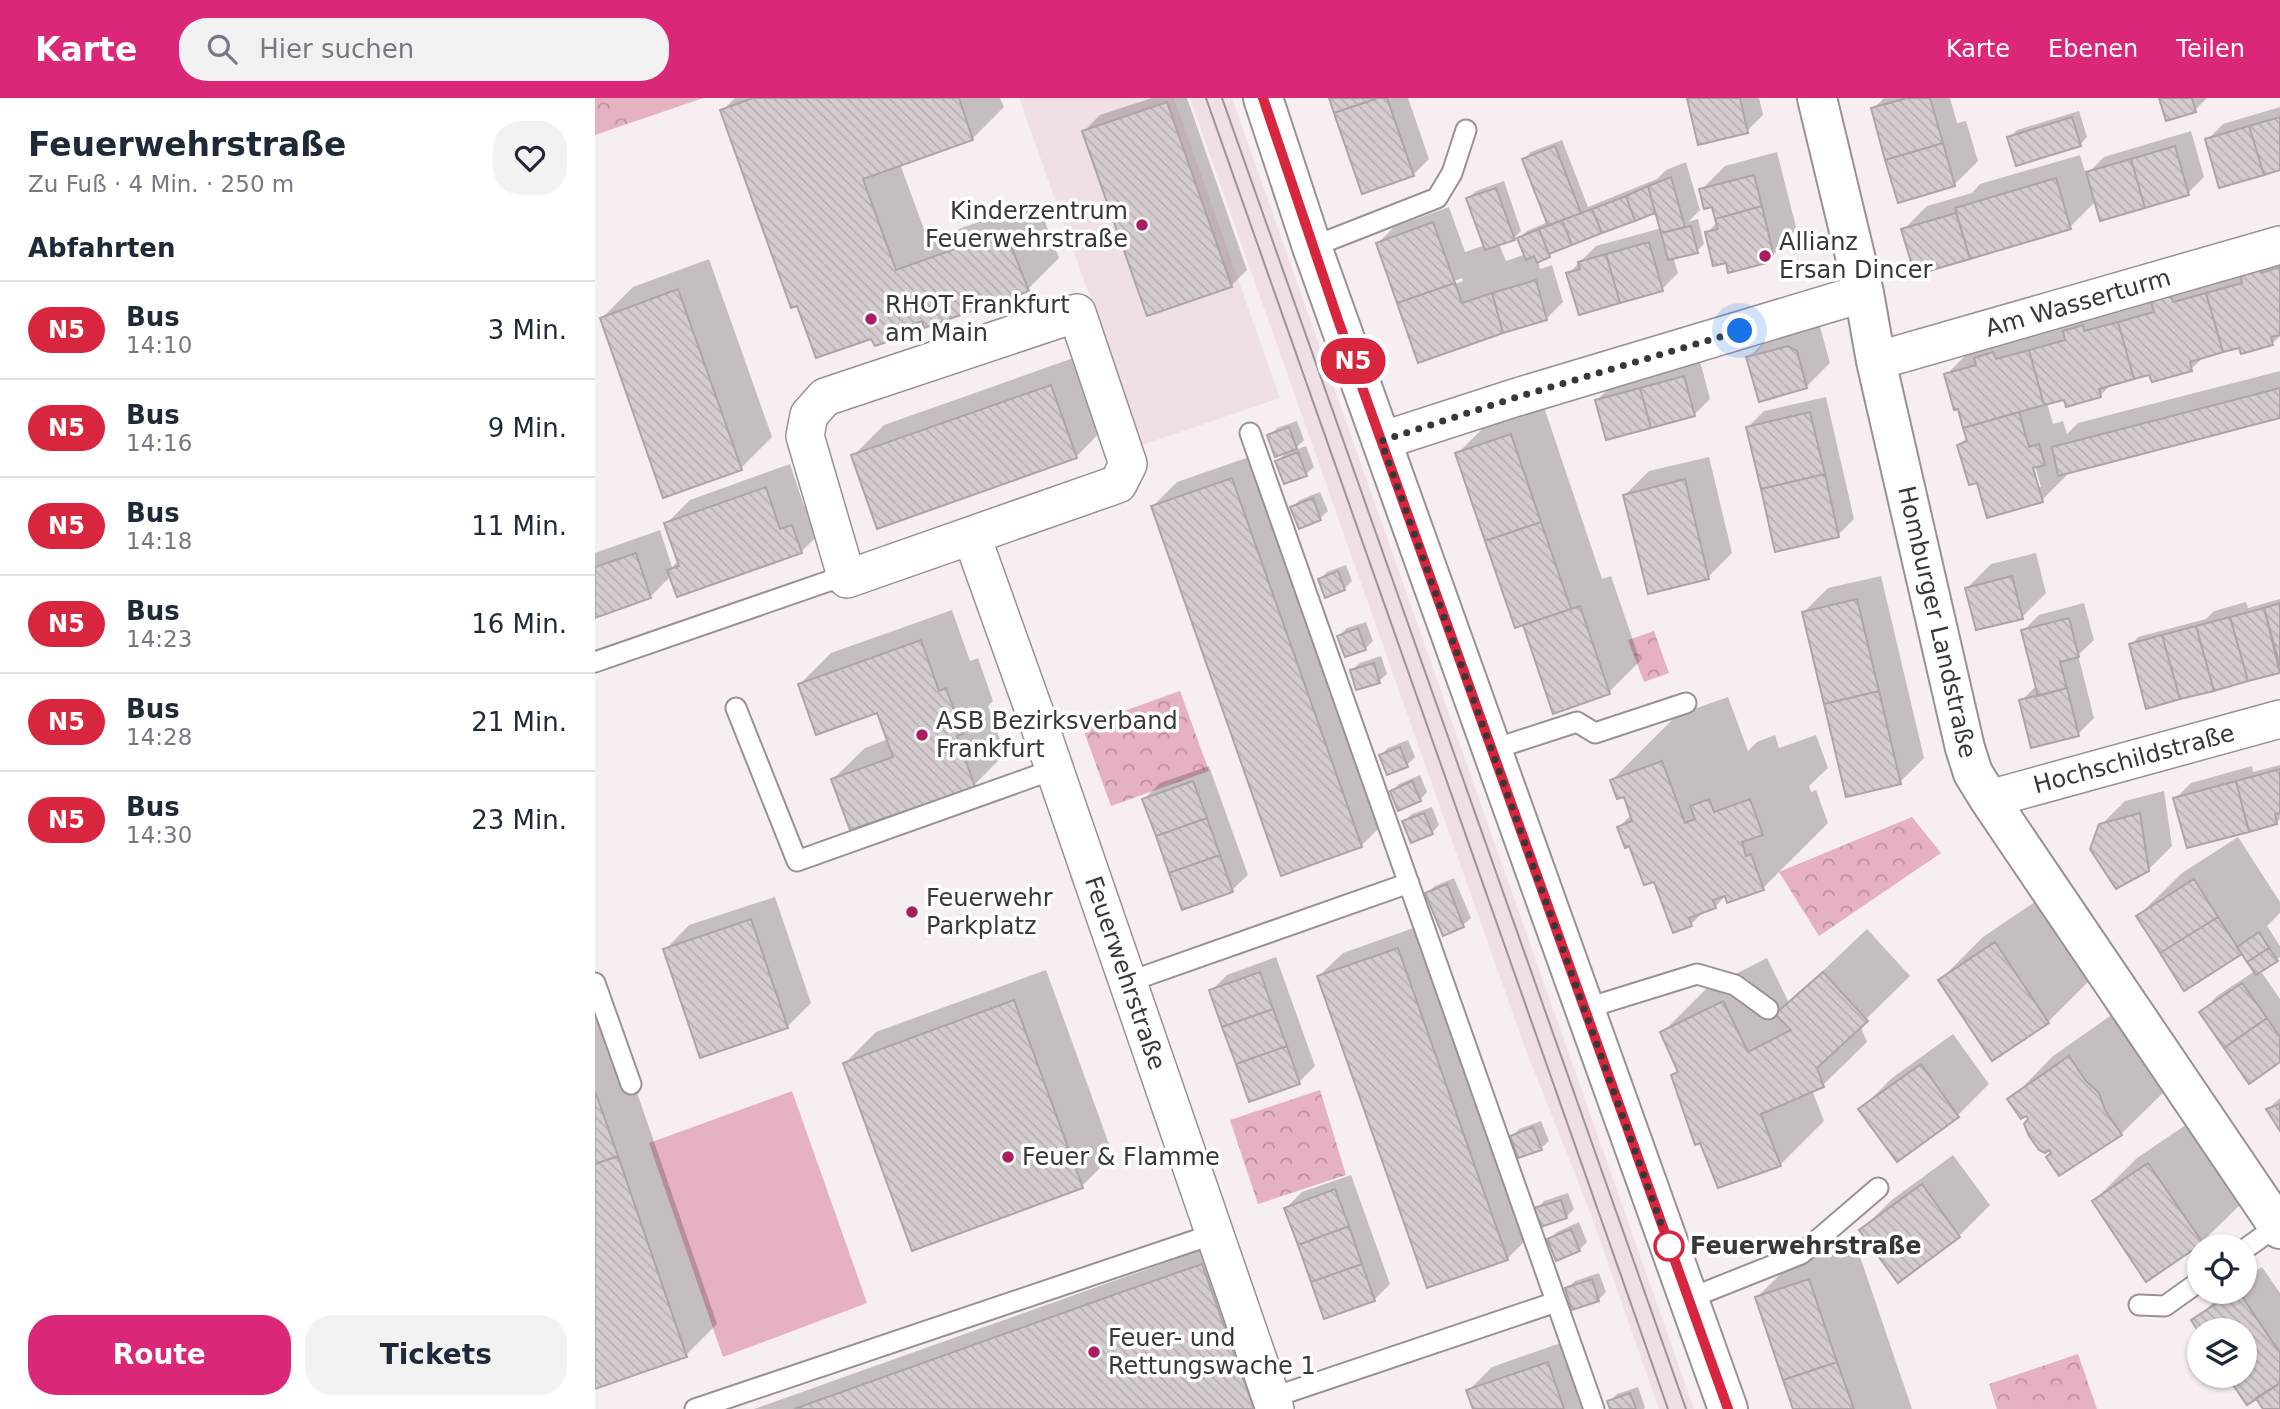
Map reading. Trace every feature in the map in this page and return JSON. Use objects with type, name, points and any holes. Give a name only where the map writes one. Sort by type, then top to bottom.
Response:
[{"type":"main road","points":[[1263,98],[1312,247],[1728,1409]]},
{"type":"main road","name":"Homburger Landstraße","points":[[1817,98],[1864,293],[1876,360],[1965,748],[1973,773],[2275,1215]]},
{"type":"street","name":"Am Wasserturm","points":[[1876,360],[2280,245]]},
{"type":"street","points":[[1381,441],[1514,398],[1864,293]]},
{"type":"street","points":[[1077,313],[1128,464],[1118,484],[972,537],[847,579],[805,436],[809,415],[825,397],[1077,313]]},
{"type":"street","name":"Feuerwehrstraße","points":[[972,537],[1055,769],[1273,1404]]},
{"type":"street","name":"Hochschildstraße","points":[[1989,799],[2280,719]]},
{"type":"lane","points":[[1312,247],[1437,198],[1453,173],[1466,130]]},
{"type":"lane","points":[[1250,433],[1594,1409]]},
{"type":"lane","points":[[595,662],[829,581],[847,579]]},
{"type":"lane","points":[[1491,750],[1529,735],[1577,722],[1595,733],[1686,703]]},
{"type":"lane","points":[[736,708],[797,862],[1055,769]]},
{"type":"lane","points":[[1128,982],[1409,883]]},
{"type":"lane","points":[[1584,1009],[1697,974],[1735,985],[1768,1009]]},
{"type":"lane","points":[[595,983],[631,1084]]},
{"type":"lane","points":[[1688,1299],[1801,1254],[1878,1188]]},
{"type":"lane","points":[[2257,1235],[2275,1215]]},
{"type":"lane","points":[[695,1409],[1214,1234]]},
{"type":"lane","points":[[2139,1304],[2165,1306],[2187,1290]]},
{"type":"lane","points":[[1273,1404],[1556,1302]]},
{"type":"shaded area","name":"Kinderzentrum Feuerwehrstraße","points":[[1019,98],[1174,98],[1280,398],[1130,449],[1132,429],[1127,401]]},
{"type":"shaded area","points":[[1190,98],[1232,98],[1694,1409],[1659,1409],[1590,1212],[1524,1045]]},
{"type":"green space","points":[[595,98],[703,98],[595,135]]},
{"type":"green space","points":[[618,98],[703,98],[636,120]]},
{"type":"green space","points":[[1654,631],[1669,673],[1644,682],[1628,640]]},
{"type":"green space","points":[[1180,691],[1209,771],[1111,806],[1082,726]]},
{"type":"green space","points":[[1912,817],[1941,853],[1819,936],[1779,872]]},
{"type":"green space","points":[[1320,1090],[1346,1175],[1258,1204],[1230,1120]]},
{"type":"green space","points":[[792,1091],[867,1303],[723,1357],[649,1143]]},
{"type":"green space","points":[[2078,1354],[2097,1409],[1997,1409],[1989,1384]]},
{"type":"building","points":[[753,98],[959,98],[973,140],[863,179],[896,270],[1005,231],[1029,291],[924,328],[922,321],[901,329],[904,336],[875,346],[871,339],[816,358],[797,306],[791,308],[720,110]]},
{"type":"building","points":[[1329,98],[1378,98],[1334,113]]},
{"type":"building","points":[[1378,98],[1387,98],[1414,176],[1362,194],[1334,113]]},
{"type":"building","points":[[1687,98],[1740,98],[1748,133],[1698,145]]},
{"type":"building","points":[[1907,98],[1930,98],[1943,143],[1885,160],[1871,108]]},
{"type":"building","points":[[2159,98],[2192,98],[2196,112],[2166,121]]},
{"type":"building","points":[[1167,102],[1232,287],[1147,316],[1082,131]]},
{"type":"building","points":[[2072,117],[2081,146],[2016,166],[2007,137]]},
{"type":"building","points":[[2280,117],[2280,170],[2264,175],[2249,126]]},
{"type":"building","points":[[2249,126],[2264,175],[2219,188],[2205,139]]},
{"type":"building","points":[[1943,143],[1955,186],[1898,203],[1885,160]]},
{"type":"building","points":[[1555,146],[1581,213],[1548,226],[1522,159]]},
{"type":"building","points":[[2175,146],[2189,195],[2145,208],[2131,159]]},
{"type":"building","points":[[2131,159],[2145,208],[2100,221],[2086,172]]},
{"type":"building","points":[[1754,175],[1762,206],[1715,219],[1712,207],[1704,209],[1699,189]]},
{"type":"building","points":[[1671,177],[1685,227],[1661,233],[1648,186]]},
{"type":"building","points":[[2056,178],[2071,229],[1970,259],[1955,208]]},
{"type":"building","points":[[1648,186],[1655,213],[1635,221],[1626,196]]},
{"type":"building","points":[[1496,188],[1515,240],[1485,250],[1466,198]]},
{"type":"building","points":[[1626,196],[1635,221],[1602,233],[1592,209]]},
{"type":"building","points":[[1762,206],[1773,253],[1767,263],[1728,273],[1726,263],[1713,266],[1705,232],[1718,229],[1715,219]]},
{"type":"building","points":[[1592,209],[1602,233],[1572,245],[1562,220]]},
{"type":"building","points":[[1956,213],[1970,259],[1915,275],[1901,229]]},
{"type":"building","points":[[1562,220],[1572,245],[1549,254],[1539,229]]},
{"type":"building","points":[[1433,222],[1455,283],[1397,303],[1376,243]]},
{"type":"building","points":[[1691,226],[1698,253],[1668,260],[1661,233]]},
{"type":"building","points":[[1539,229],[1550,257],[1537,263],[1534,256],[1526,260],[1517,238]]},
{"type":"building","points":[[1649,242],[1663,291],[1620,303],[1606,254]]},
{"type":"building","points":[[1606,254],[1620,303],[1579,315],[1566,273],[1580,269],[1578,262]]},
{"type":"building","points":[[2280,267],[2280,335],[2271,337],[2273,345],[2241,354],[2239,348],[2223,352],[2206,293],[2242,283],[2240,273],[2260,268],[2261,273]]},
{"type":"building","points":[[1536,280],[1547,320],[1503,333],[1492,293]]},
{"type":"building","points":[[1455,283],[1462,303],[1492,293],[1503,333],[1418,363],[1397,303]]},
{"type":"building","points":[[678,289],[742,470],[663,498],[600,318]]},
{"type":"building","points":[[2206,293],[2223,352],[2190,362],[2192,371],[2152,382],[2149,375],[2134,379],[2118,322],[2154,312],[2151,301],[2171,296],[2173,302]]},
{"type":"building","points":[[2118,322],[2134,379],[2099,389],[2101,397],[2066,407],[2064,400],[2044,405],[2029,350],[2065,340],[2063,331],[2083,325],[2084,331]]},
{"type":"building","points":[[1788,346],[1797,351],[1807,388],[1759,402],[1746,357]]},
{"type":"building","points":[[2029,350],[2044,405],[1963,428],[1958,409],[1954,410],[1944,374],[1976,365],[1974,358],[1993,352],[1996,359]]},
{"type":"building","points":[[1684,376],[1695,416],[1651,428],[1640,388]]},
{"type":"building","points":[[1051,385],[1077,458],[877,529],[851,455]]},
{"type":"building","points":[[1640,388],[1651,428],[1606,440],[1595,400]]},
{"type":"building","points":[[2280,388],[2280,418],[2058,476],[2052,447]]},
{"type":"building","points":[[1810,412],[1825,474],[1761,489],[1746,427]]},
{"type":"building","points":[[2019,412],[2029,447],[2039,444],[2045,465],[2033,468],[2043,502],[1987,518],[1977,483],[1969,485],[1957,445],[1967,441],[1963,428]]},
{"type":"building","points":[[1289,427],[1297,449],[1275,457],[1267,435]]},
{"type":"building","points":[[1511,434],[1541,522],[1485,541],[1455,453]]},
{"type":"building","points":[[1298,452],[1307,476],[1284,484],[1275,461]]},
{"type":"building","points":[[1825,474],[1839,537],[1775,552],[1761,489]]},
{"type":"building","points":[[1232,478],[1362,847],[1281,876],[1151,506]]},
{"type":"building","points":[[1685,479],[1709,579],[1648,594],[1623,495]]},
{"type":"building","points":[[766,487],[780,529],[792,525],[802,553],[677,597],[667,570],[679,566],[664,523]]},
{"type":"building","points":[[1313,498],[1321,520],[1299,529],[1290,507]]},
{"type":"building","points":[[1541,522],[1571,609],[1515,628],[1485,541]]},
{"type":"building","points":[[636,553],[651,598],[595,618],[595,567]]},
{"type":"building","points":[[1338,571],[1345,590],[1325,598],[1318,579]]},
{"type":"building","points":[[2012,576],[2023,619],[1976,630],[1965,588]]},
{"type":"building","points":[[1857,599],[1879,691],[1824,704],[1802,612]]},
{"type":"building","points":[[2280,603],[2280,666],[2264,608]]},
{"type":"building","points":[[1580,606],[1610,694],[1553,714],[1523,625]]},
{"type":"building","points":[[2264,608],[2280,673],[2248,681],[2230,617]]},
{"type":"building","points":[[2230,617],[2248,681],[2214,691],[2196,626]]},
{"type":"building","points":[[2069,618],[2079,657],[2060,662],[2067,688],[2038,696],[2021,630]]},
{"type":"building","points":[[2196,626],[2214,691],[2180,699],[2162,635]]},
{"type":"building","points":[[1358,628],[1366,650],[1345,657],[1337,636]]},
{"type":"building","points":[[2162,635],[2180,699],[2146,709],[2129,644]]},
{"type":"building","name":"ASB Bezirksverband Frankfurt","points":[[921,640],[939,691],[946,688],[963,734],[957,736],[975,787],[850,830],[831,779],[893,757],[877,713],[816,735],[798,684]]},
{"type":"building","points":[[1374,663],[1380,683],[1356,690],[1350,670]]},
{"type":"building","points":[[2067,688],[2079,736],[2031,748],[2019,700]]},
{"type":"building","points":[[1879,691],[1901,784],[1846,797],[1824,704]]},
{"type":"building","points":[[1400,747],[1408,767],[1387,775],[1379,755]]},
{"type":"building","points":[[1662,761],[1685,823],[1695,819],[1690,806],[1709,799],[1714,812],[1750,799],[1763,835],[1742,842],[1746,856],[1751,854],[1764,890],[1727,903],[1725,896],[1713,900],[1716,908],[1689,918],[1692,926],[1673,933],[1654,882],[1644,885],[1629,846],[1625,848],[1617,827],[1632,821],[1624,797],[1617,799],[1610,780]]},
{"type":"building","points":[[2280,769],[2280,813],[2275,814],[2277,824],[2249,832],[2236,781]]},
{"type":"building","points":[[1193,781],[1207,818],[1156,836],[1142,799]]},
{"type":"building","points":[[1412,781],[1421,801],[1398,811],[1390,791]]},
{"type":"building","points":[[2236,781],[2249,832],[2187,848],[2173,798]]},
{"type":"building","points":[[1424,813],[1433,834],[1411,843],[1402,821]]},
{"type":"building","points":[[2140,813],[2149,871],[2116,889],[2090,849],[2099,824]]},
{"type":"building","points":[[1207,818],[1220,855],[1169,873],[1156,836]]},
{"type":"building","points":[[1220,855],[1233,892],[1182,910],[1169,873]]},
{"type":"building","points":[[2194,879],[2218,917],[2160,953],[2136,916]]},
{"type":"building","points":[[1447,884],[1464,927],[1443,936],[1425,893]]},
{"type":"building","points":[[2218,917],[2242,954],[2184,991],[2160,953]]},
{"type":"building","points":[[751,919],[788,1028],[700,1058],[663,949]]},
{"type":"building","points":[[2259,932],[2269,948],[2247,962],[2237,947]]},
{"type":"building","points":[[1995,942],[2049,1023],[1992,1061],[1938,980]]},
{"type":"building","points":[[1398,948],[1508,1260],[1427,1288],[1317,976]]},
{"type":"building","points":[[2269,948],[2278,961],[2256,975],[2247,962]]},
{"type":"building","points":[[1260,972],[1273,1009],[1222,1027],[1209,990]]},
{"type":"building","points":[[1823,972],[1868,1021],[1817,1068],[1824,1087],[1761,1114],[1781,1166],[1718,1188],[1700,1143],[1695,1145],[1671,1075],[1678,1072],[1660,1032],[1723,1001],[1748,1052],[1791,1030],[1775,1014]]},
{"type":"building","points":[[2242,983],[2267,1018],[2224,1048],[2199,1012]]},
{"type":"building","points":[[1014,1000],[1083,1188],[912,1251],[843,1063]]},
{"type":"building","points":[[1273,1009],[1287,1046],[1236,1064],[1222,1027]]},
{"type":"building","points":[[2267,1018],[2280,1037],[2280,1062],[2249,1084],[2224,1048]]},
{"type":"building","points":[[1287,1046],[1300,1084],[1249,1102],[1236,1064]]},
{"type":"building","points":[[2069,1056],[2086,1081],[2099,1093],[2105,1110],[2122,1135],[2059,1176],[2046,1157],[2051,1153],[2049,1150],[2045,1153],[2039,1150],[2024,1124],[2028,1119],[2026,1116],[2021,1119],[2007,1099]]},
{"type":"building","points":[[1921,1064],[1959,1117],[1897,1162],[1858,1109]]},
{"type":"building","points":[[595,1091],[618,1156],[595,1164]]},
{"type":"building","points":[[2280,1104],[2280,1131],[2266,1109]]},
{"type":"building","points":[[1533,1127],[1542,1150],[1518,1158],[1510,1136]]},
{"type":"building","points":[[618,1156],[687,1357],[595,1389],[595,1164]]},
{"type":"building","points":[[2148,1163],[2197,1234],[2187,1234],[2187,1254],[2146,1282],[2092,1201]]},
{"type":"building","points":[[1922,1184],[1960,1237],[1898,1283],[1859,1230]]},
{"type":"building","points":[[1335,1189],[1349,1226],[1298,1245],[1284,1208]]},
{"type":"building","points":[[1561,1200],[1567,1218],[1541,1227],[1534,1208]]},
{"type":"building","points":[[1349,1226],[1362,1264],[1311,1282],[1298,1245]]},
{"type":"building","points":[[1571,1229],[1580,1251],[1556,1261],[1547,1239]]},
{"type":"building","name":"Feuer- und Rettungswache 1","points":[[1202,1264],[1254,1409],[794,1409],[1116,1294]]},
{"type":"building","points":[[1362,1264],[1375,1301],[1324,1319],[1311,1282]]},
{"type":"building","points":[[1592,1279],[1599,1301],[1572,1310],[1565,1288]]},
{"type":"building","points":[[1809,1279],[1837,1362],[1783,1380],[1755,1297]]},
{"type":"building","points":[[2216,1304],[2247,1304],[2256,1318],[2194,1318]]},
{"type":"building","points":[[2257,1319],[2280,1353],[2280,1383],[2247,1405],[2235,1388],[2257,1388]]},
{"type":"building","points":[[1548,1362],[1564,1409],[1473,1409],[1466,1390]]},
{"type":"building","points":[[1837,1362],[1854,1409],[1793,1409],[1783,1380]]},
{"type":"building","points":[[2280,1383],[2280,1409],[2263,1409],[2256,1398]]},
{"type":"building","points":[[1630,1393],[1636,1409],[1610,1409],[1607,1401]]},
{"type":"tram line","points":[[1206,98],[1668,1409]]},
{"type":"tram line","points":[[1222,98],[1686,1409]]},
{"type":"bus line","name":"N5","points":[[1263,98],[1312,247],[1728,1409]]},
{"type":"place","name":"Kinderzentrum Feuerwehrstraße","points":[[1142,225]]},
{"type":"place","name":"Allianz Ersan Dincer","points":[[1765,256]]},
{"type":"place","name":"RHOT Frankfurt am Main","points":[[871,319]]},
{"type":"place","name":"ASB Bezirksverband Frankfurt","points":[[922,735]]},
{"type":"place","name":"Feuerwehr Parkplatz","points":[[912,912]]},
{"type":"place","name":"Feuer & Flamme","points":[[1008,1157]]},
{"type":"place","name":"Feuerwehrstraße","points":[[1669,1246]]},
{"type":"place","name":"Feuer- und Rettungswache 1","points":[[1094,1352]]},
{"type":"route","points":[[1669,1246],[1381,441],[1514,398],[1740,331]]}]
